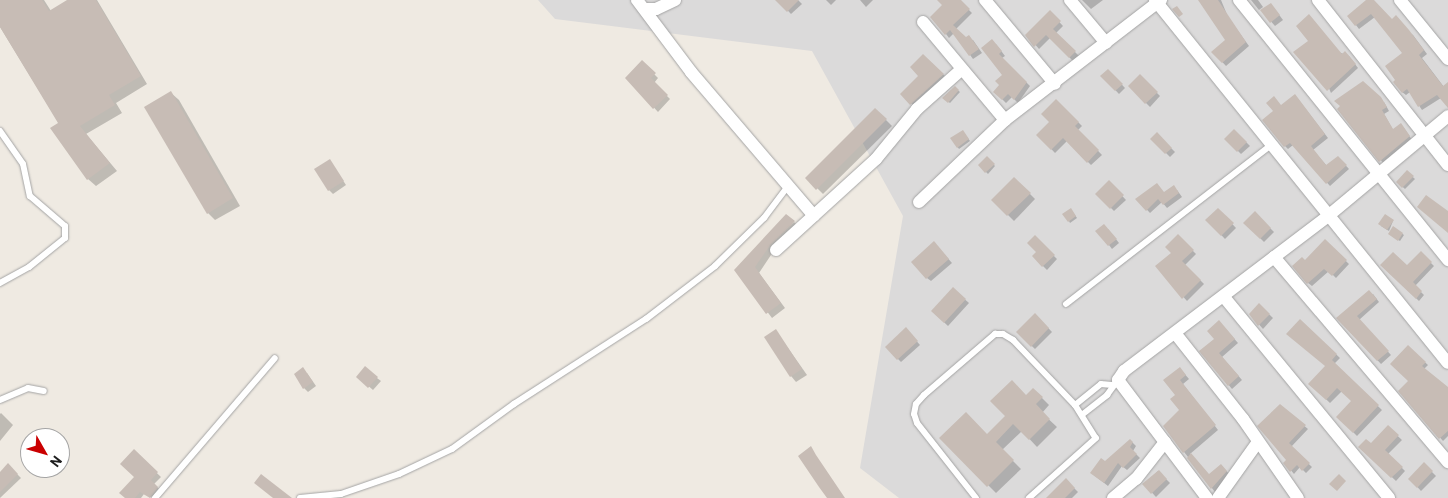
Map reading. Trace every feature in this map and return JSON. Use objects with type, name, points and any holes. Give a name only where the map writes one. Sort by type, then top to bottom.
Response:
[{"type":"street","points":[[641,4],[656,8],[675,0]]},
{"type":"street","points":[[986,0],[1055,84]]},
{"type":"street","points":[[1070,0],[1106,43]]},
{"type":"street","points":[[1239,0],[1380,172],[1448,260]]},
{"type":"street","points":[[1318,0],[1426,134],[1448,165]]},
{"type":"street","points":[[1400,0],[1448,59]]},
{"type":"street","points":[[919,202],[1005,120],[1055,84],[1158,1],[1271,145],[1448,363]]},
{"type":"street","points":[[641,4],[691,72],[814,216]]},
{"type":"street","points":[[923,22],[961,70],[1005,120]]},
{"type":"street","points":[[776,250],[876,159],[917,109],[961,70]]},
{"type":"street","points":[[1206,498],[1165,442],[1115,382],[1124,371],[1224,297],[1328,216],[1448,116]]},
{"type":"street","points":[[1274,257],[1448,462]]},
{"type":"street","points":[[1224,297],[1389,498]]},
{"type":"street","points":[[1175,333],[1298,498]]},
{"type":"street","points":[[1113,498],[1136,479],[1165,442]]},
{"type":"street","points":[[1218,498],[1258,442]]},
{"type":"lane","points":[[0,131],[23,164],[30,196],[65,226],[65,238],[30,267],[0,284]]},
{"type":"lane","points":[[1066,304],[1271,145]]},
{"type":"lane","points":[[300,498],[341,494],[399,474],[452,449],[514,404],[646,319],[715,266],[764,218],[788,186]]},
{"type":"lane","points":[[976,498],[916,423],[916,404],[986,338],[1003,334],[1075,404],[1083,414],[1096,438],[1093,443],[1029,498]]},
{"type":"lane","points":[[155,498],[275,358]]},
{"type":"lane","points":[[1075,404],[1102,384],[1115,382]]},
{"type":"lane","points":[[1083,414],[1106,395],[1115,382]]},
{"type":"lane","points":[[0,400],[28,388],[44,391]]},
{"type":"shaded area","points":[[538,0],[1448,0],[1448,498],[899,498],[860,468],[903,216],[812,51],[555,19]]},
{"type":"building","points":[[0,0],[42,0],[49,11],[67,0],[96,0],[141,76],[109,95],[115,105],[80,126],[110,163],[87,180],[50,128],[58,123],[0,27]]},
{"type":"building","points":[[775,0],[799,0],[787,12]]},
{"type":"building","points":[[937,0],[961,0],[970,9],[953,25],[966,37],[969,35],[979,49],[969,56],[950,30],[945,35],[930,17],[942,5]]},
{"type":"building","points":[[1198,0],[1218,0],[1246,42],[1222,63],[1211,52],[1225,40]]},
{"type":"building","points":[[1366,0],[1374,0],[1392,19],[1396,15],[1409,30],[1424,50],[1419,55],[1443,86],[1448,82],[1448,108],[1437,95],[1418,107],[1407,89],[1402,93],[1393,82],[1395,80],[1385,66],[1402,53],[1371,14],[1355,26],[1347,16]]},
{"type":"building","points":[[1271,3],[1280,15],[1270,23],[1260,10]]},
{"type":"building","points":[[1177,6],[1183,14],[1179,17],[1172,9]]},
{"type":"building","points":[[1050,10],[1061,21],[1053,29],[1076,51],[1069,58],[1046,35],[1034,47],[1025,35]]},
{"type":"building","points":[[1309,14],[1342,54],[1345,51],[1356,64],[1327,91],[1293,52],[1308,41],[1296,26]]},
{"type":"building","points":[[992,39],[1002,51],[999,54],[1027,82],[1014,100],[1008,94],[1002,100],[993,92],[999,85],[995,81],[1002,75],[981,48]]},
{"type":"building","points":[[923,54],[944,74],[910,105],[900,94],[918,76],[910,67]]},
{"type":"building","points":[[642,60],[656,73],[651,78],[668,95],[653,109],[625,78]]},
{"type":"building","points":[[1108,69],[1123,84],[1115,91],[1100,76]]},
{"type":"building","points":[[1140,74],[1158,92],[1145,104],[1128,86]]},
{"type":"building","points":[[1363,81],[1381,97],[1387,107],[1382,110],[1393,129],[1401,123],[1410,136],[1379,162],[1337,109],[1340,106],[1334,101]]},
{"type":"building","points":[[955,86],[959,90],[948,103],[942,98]]},
{"type":"building","points":[[171,91],[233,198],[207,214],[144,107]]},
{"type":"building","points":[[1295,94],[1325,134],[1311,146],[1326,165],[1338,156],[1347,165],[1326,184],[1290,143],[1284,147],[1262,120],[1273,111],[1266,103],[1274,96],[1281,105]]},
{"type":"building","points":[[1056,99],[1079,122],[1075,126],[1099,150],[1087,163],[1063,138],[1051,150],[1036,135],[1049,122],[1041,114]]},
{"type":"building","points":[[875,108],[887,119],[816,190],[805,178]]},
{"type":"building","points":[[1234,129],[1247,142],[1237,152],[1224,139]]},
{"type":"building","points":[[963,130],[969,139],[957,148],[950,138]]},
{"type":"building","points":[[1157,132],[1172,148],[1165,154],[1150,139]]},
{"type":"building","points":[[987,156],[995,164],[985,173],[978,165]]},
{"type":"building","points":[[330,159],[344,181],[328,191],[314,169]]},
{"type":"building","points":[[1407,170],[1414,176],[1402,188],[1396,182]]},
{"type":"building","points":[[1014,177],[1031,193],[1007,216],[991,200]]},
{"type":"building","points":[[1109,180],[1124,195],[1110,209],[1095,194]]},
{"type":"building","points":[[1157,183],[1164,192],[1174,185],[1179,193],[1163,205],[1158,199],[1146,211],[1135,199]]},
{"type":"building","points":[[1426,195],[1448,211],[1448,233],[1417,207]]},
{"type":"building","points":[[1071,208],[1076,216],[1068,222],[1062,214]]},
{"type":"building","points":[[1218,208],[1234,223],[1221,236],[1205,220]]},
{"type":"building","points":[[1255,211],[1271,228],[1260,239],[1243,223]]},
{"type":"building","points":[[786,214],[795,221],[771,244],[755,267],[781,303],[766,314],[734,270]]},
{"type":"building","points":[[1385,214],[1394,220],[1387,230],[1378,224]]},
{"type":"building","points":[[1104,224],[1117,239],[1108,246],[1095,231]]},
{"type":"building","points":[[1393,226],[1403,233],[1398,241],[1388,234]]},
{"type":"building","points":[[1178,234],[1194,250],[1182,261],[1201,280],[1182,299],[1155,266],[1171,253],[1165,247]]},
{"type":"building","points":[[1035,235],[1055,255],[1042,267],[1032,256],[1036,252],[1027,243]]},
{"type":"building","points":[[1325,239],[1347,260],[1332,276],[1324,269],[1307,284],[1292,266],[1302,257],[1305,260]]},
{"type":"building","points":[[934,241],[949,259],[926,279],[911,262]]},
{"type":"building","points":[[1421,251],[1432,262],[1413,282],[1422,291],[1416,299],[1380,265],[1393,252],[1407,265]]},
{"type":"building","points":[[953,287],[966,299],[944,323],[931,311]]},
{"type":"building","points":[[1369,290],[1377,299],[1357,316],[1389,351],[1377,361],[1336,318]]},
{"type":"building","points":[[1259,303],[1270,314],[1258,326],[1249,314]]},
{"type":"building","points":[[1035,313],[1049,328],[1031,347],[1016,332]]},
{"type":"building","points":[[1300,319],[1337,354],[1332,360],[1379,405],[1353,433],[1336,417],[1351,401],[1337,388],[1326,400],[1308,384],[1325,366],[1286,334]]},
{"type":"building","points":[[1219,320],[1235,339],[1219,353],[1239,376],[1228,386],[1199,351],[1214,339],[1207,331]]},
{"type":"building","points":[[906,327],[918,341],[897,360],[885,347]]},
{"type":"building","points":[[776,329],[802,369],[790,377],[764,337]]},
{"type":"building","points":[[1408,345],[1426,362],[1422,366],[1448,387],[1448,431],[1439,439],[1398,391],[1408,381],[1390,364]]},
{"type":"building","points":[[365,366],[378,377],[368,388],[356,377]]},
{"type":"building","points":[[303,367],[313,382],[303,389],[294,374]]},
{"type":"building","points":[[1180,367],[1186,375],[1180,380],[1216,425],[1183,453],[1163,426],[1179,410],[1170,399],[1175,395],[1163,380]]},
{"type":"building","points":[[1012,380],[1026,395],[1033,388],[1043,397],[1036,404],[1050,419],[1029,440],[1013,424],[996,442],[1014,460],[987,487],[939,438],[966,412],[987,434],[1005,416],[990,401]]},
{"type":"building","points":[[1280,404],[1306,425],[1289,443],[1310,463],[1302,471],[1297,465],[1290,472],[1283,463],[1286,460],[1257,426]]},
{"type":"building","points":[[1388,425],[1399,435],[1385,450],[1403,467],[1391,478],[1358,447],[1366,439],[1371,443]]},
{"type":"building","points":[[1130,439],[1133,442],[1130,447],[1137,454],[1123,468],[1118,463],[1104,483],[1090,473],[1101,458],[1105,461]]},
{"type":"building","points":[[811,446],[845,498],[827,498],[798,456]]},
{"type":"building","points":[[134,449],[158,472],[151,480],[158,487],[150,498],[140,492],[135,498],[125,498],[119,493],[134,477],[120,464]]},
{"type":"building","points":[[1191,453],[1209,474],[1221,464],[1227,471],[1211,489],[1187,458]]},
{"type":"building","points":[[1424,462],[1433,471],[1417,488],[1408,479]]},
{"type":"building","points":[[8,463],[18,474],[0,492],[0,472]]},
{"type":"building","points":[[1159,470],[1167,479],[1151,494],[1142,484]]},
{"type":"building","points":[[261,474],[292,498],[273,498],[254,483]]},
{"type":"building","points":[[1339,474],[1346,481],[1337,491],[1329,484]]},
{"type":"building","points":[[1066,478],[1075,488],[1065,498],[1046,498]]}]
